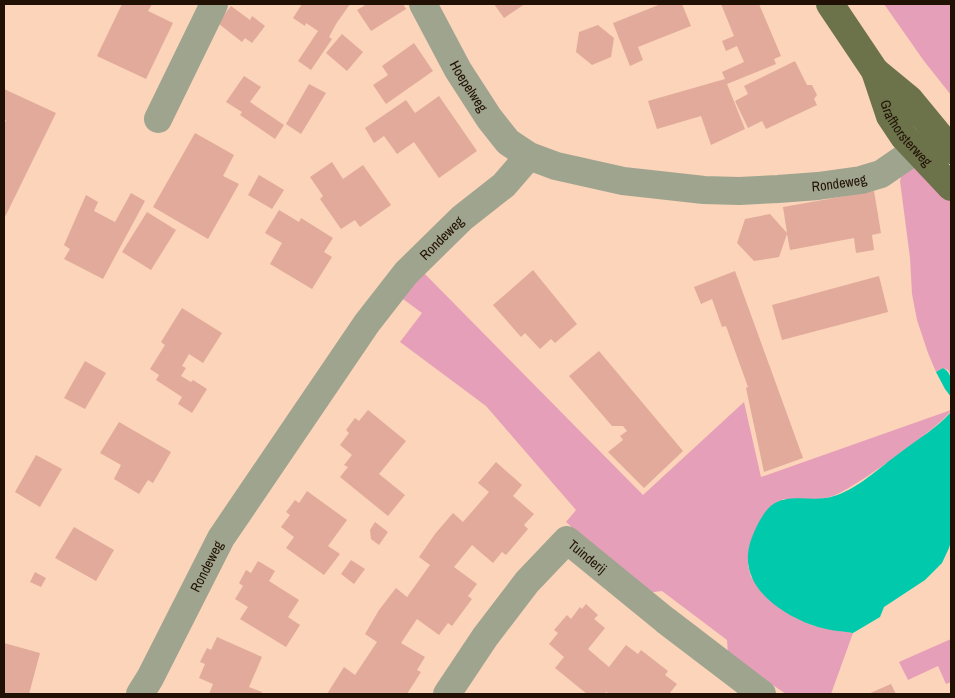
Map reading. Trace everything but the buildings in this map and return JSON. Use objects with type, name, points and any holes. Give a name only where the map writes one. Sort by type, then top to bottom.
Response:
[{"type":"main road","name":"Grafhorsterweg","points":[[830,4],[875,71],[890,116],[915,150],[951,187]]},
{"type":"main road","name":"Grafhorsterweg","points":[[875,71],[909,99],[946,142]]},
{"type":"street","points":[[158,119],[214,4]]},
{"type":"street","name":"Hoepelweg","points":[[423,4],[458,70],[490,118],[508,142],[529,156]]},
{"type":"street","name":"Rondeweg","points":[[140,694],[150,678],[221,538],[367,323],[406,273],[462,218],[504,185],[529,156],[556,166],[624,181],[704,190],[739,191],[818,186],[861,180],[882,174],[915,150],[946,142]]},
{"type":"street","name":"Tuinderij","points":[[447,694],[485,637],[521,590],[567,540],[665,620],[762,694]]},
{"type":"shaded area","points":[[884,4],[951,4],[951,95],[924,61]]},
{"type":"shaded area","points":[[915,163],[951,200],[951,375],[948,370],[943,368],[936,372],[917,320],[912,294],[910,258],[900,181],[902,173]]},
{"type":"shaded area","points":[[423,272],[643,495],[744,402],[761,477],[951,410],[945,418],[916,442],[843,491],[821,499],[783,499],[749,548],[748,566],[751,577],[792,616],[814,626],[853,633],[831,694],[786,694],[728,655],[727,640],[662,591],[647,593],[566,522],[576,510],[486,406],[400,342],[422,313],[403,299]]},
{"type":"shaded area","points":[[951,639],[951,682],[946,684],[938,666],[908,680],[899,662]]},
{"type":"water","points":[[943,368],[950,377],[951,397],[936,372]]},
{"type":"water","points":[[951,412],[951,541],[942,563],[925,580],[884,607],[880,617],[853,633],[812,625],[773,604],[754,582],[749,570],[748,555],[751,540],[768,508],[786,499],[824,498],[841,494],[868,478],[934,428]]}]
